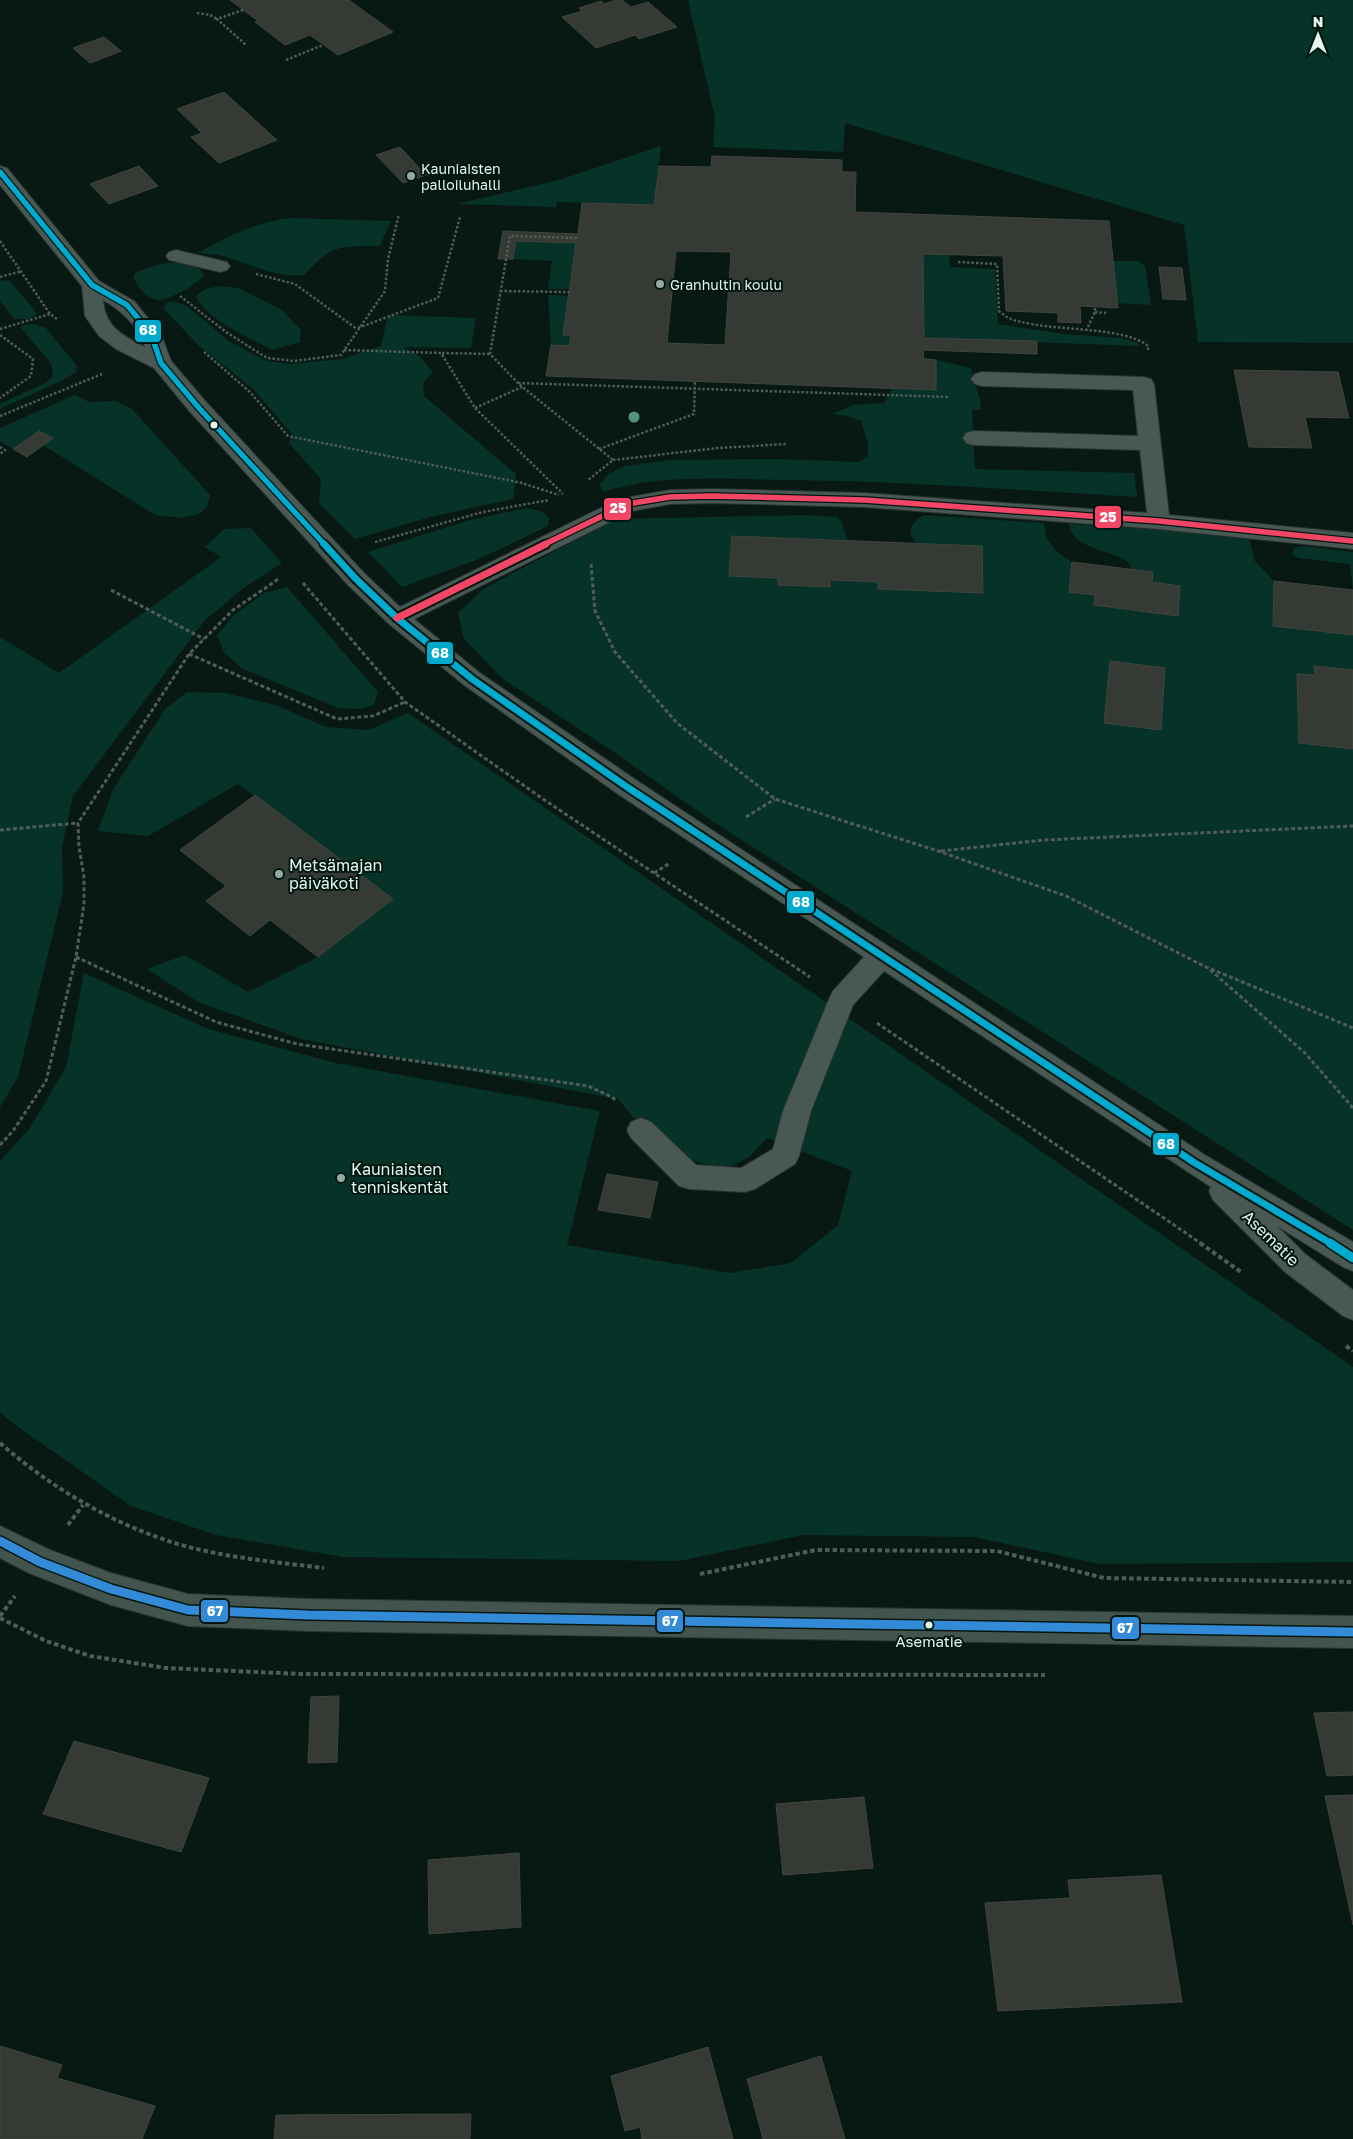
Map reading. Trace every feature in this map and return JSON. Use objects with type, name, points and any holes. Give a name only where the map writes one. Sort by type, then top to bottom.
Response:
[{"type":"main road","points":[[0,1541],[40,1562],[111,1589],[188,1610],[308,1615],[1353,1632]]},
{"type":"street","name":"Asematie","points":[[0,172],[92,285],[127,305],[152,334],[161,363],[199,408],[356,580],[397,618],[472,679],[594,764],[1195,1163],[1321,1237],[1353,1258]]},
{"type":"street","points":[[176,256],[220,266]]},
{"type":"street","name":"Asematie","points":[[92,285],[95,317],[105,330],[118,343],[161,363]]},
{"type":"street","points":[[982,379],[1143,384],[1159,521]]},
{"type":"street","points":[[974,438],[1149,443]]},
{"type":"street","points":[[397,618],[442,594],[627,504],[670,497],[712,496],[864,500],[1159,521],[1353,541]]},
{"type":"street","points":[[641,1130],[689,1177],[745,1180],[785,1156],[797,1111],[842,999],[882,956]]},
{"type":"street","name":"Asematie","points":[[1195,1163],[1295,1263],[1353,1307]]},
{"type":"path","points":[[217,19],[243,10]]},
{"type":"path","points":[[197,13],[210,15],[217,19],[246,45]]},
{"type":"path","points":[[286,60],[324,44]]},
{"type":"path","points":[[180,296],[226,332],[267,358],[294,361],[341,356],[357,329],[385,290],[388,259],[399,214]]},
{"type":"path","points":[[357,329],[438,298],[460,216]]},
{"type":"path","points":[[490,354],[510,236],[577,238]]},
{"type":"path","points":[[958,262],[997,264],[999,311],[1003,316],[1052,328],[1123,334],[1141,340],[1148,346],[1148,354]]},
{"type":"path","points":[[220,266],[295,284],[357,329]]},
{"type":"path","points":[[0,277],[22,270]]},
{"type":"path","points":[[500,290],[569,292]]},
{"type":"path","points":[[1086,331],[1095,312],[1095,307]]},
{"type":"path","points":[[1095,312],[1106,313]]},
{"type":"path","points":[[0,329],[16,322],[36,321],[50,314]]},
{"type":"path","points":[[0,335],[33,359],[31,376],[0,398]]},
{"type":"path","points":[[202,350],[250,392],[288,436],[522,483],[566,498]]},
{"type":"path","points":[[344,350],[490,354],[522,387],[613,460]]},
{"type":"path","points":[[441,353],[475,408],[566,498],[570,516],[592,536],[590,549],[595,611],[615,652],[677,723],[775,799],[938,851],[1066,896],[1208,968],[1353,1028]]},
{"type":"path","points":[[0,416],[104,373]]},
{"type":"path","points":[[518,383],[960,397],[982,379]]},
{"type":"path","points":[[599,450],[694,414],[695,381]]},
{"type":"path","points":[[475,408],[522,387]]},
{"type":"path","points":[[566,498],[613,460],[718,448],[787,444]]},
{"type":"path","points":[[0,447],[5,450],[0,454]]},
{"type":"path","points":[[0,1144],[13,1132],[46,1081],[76,958],[84,904],[84,877],[78,846],[78,823],[189,654],[233,610],[280,578]]},
{"type":"path","points":[[111,590],[204,639]]},
{"type":"path","points":[[189,654],[337,719],[373,716],[406,702]]},
{"type":"path","points":[[742,819],[775,799]]},
{"type":"path","points":[[0,830],[78,823]]},
{"type":"path","points":[[938,851],[1044,840],[1353,826]]},
{"type":"path","points":[[654,873],[673,861]]},
{"type":"path","points":[[76,958],[216,1022],[297,1044],[588,1086],[612,1097],[641,1130]]},
{"type":"path","points":[[1208,968],[1305,1053],[1353,1108]]},
{"type":"path","points":[[0,1443],[83,1505],[163,1539],[242,1558],[327,1568]]},
{"type":"path","points":[[695,1575],[816,1550],[998,1551],[1104,1578],[1353,1582]]},
{"type":"path","points":[[0,1618],[46,1641],[90,1656],[175,1669],[302,1674],[1047,1674]]},
{"type":"green space","points":[[688,0],[1353,0],[1353,343],[1198,342],[1184,225],[845,123],[843,152],[713,147],[715,118]]},
{"type":"green space","points":[[661,146],[654,205],[557,202],[556,207],[457,204],[559,180]]},
{"type":"green space","points":[[289,218],[391,221],[380,246],[355,246],[337,249],[322,257],[304,275],[272,272],[222,256],[198,253],[242,231],[265,223]]},
{"type":"green space","points":[[516,241],[576,243],[570,289],[548,289],[552,261],[513,259]]},
{"type":"green space","points":[[923,254],[949,254],[950,267],[995,269],[998,324],[1065,334],[1121,338],[1138,343],[1139,346],[924,338]]},
{"type":"green space","points":[[1113,261],[1138,261],[1145,266],[1151,305],[1117,303]]},
{"type":"green space","points":[[178,262],[196,267],[204,274],[190,287],[168,298],[157,300],[146,295],[134,279],[134,274],[144,269]]},
{"type":"green space","points":[[0,280],[10,281],[36,312],[36,315],[28,319],[14,319],[0,300]]},
{"type":"green space","points":[[220,286],[238,288],[282,310],[301,330],[300,342],[272,350],[218,320],[208,312],[196,296],[205,289]]},
{"type":"green space","points":[[548,295],[569,296],[563,335],[571,336],[569,346],[551,345]]},
{"type":"green space","points":[[168,302],[187,306],[230,342],[266,361],[289,364],[342,359],[381,346],[388,315],[476,318],[471,348],[404,347],[419,356],[433,372],[423,383],[424,396],[516,474],[513,499],[430,517],[355,539],[319,503],[321,479],[289,443],[292,434],[254,390],[199,346],[165,310],[164,306]]},
{"type":"green space","points":[[33,324],[46,328],[77,366],[76,372],[63,380],[0,409],[0,404],[45,383],[53,376],[51,363],[20,327]]},
{"type":"green space","points":[[936,360],[971,368],[981,410],[972,410],[975,469],[1134,473],[1137,497],[916,484],[715,479],[647,482],[602,492],[600,484],[609,474],[625,466],[670,460],[776,459],[859,462],[868,457],[868,444],[861,421],[847,416],[832,414],[853,405],[884,403],[892,389],[936,390]]},
{"type":"green space","points":[[75,395],[89,402],[116,401],[132,409],[210,495],[207,507],[199,514],[181,518],[155,515],[43,445],[52,438],[38,431],[13,449],[0,441],[0,428]]},
{"type":"green space","points":[[527,508],[543,512],[549,518],[548,526],[479,559],[402,587],[368,552],[470,520]]},
{"type":"green space","points":[[804,515],[838,517],[843,525],[847,540],[732,536],[729,576],[778,578],[778,585],[830,587],[830,580],[878,582],[879,589],[983,593],[982,546],[916,543],[911,534],[913,524],[924,515],[1044,523],[1047,539],[1056,551],[1072,562],[1095,595],[1095,605],[1178,616],[1180,586],[1152,582],[1153,572],[1132,569],[1128,562],[1122,558],[1085,544],[1077,539],[1069,524],[1160,529],[1249,538],[1254,560],[1274,581],[1273,626],[1353,635],[1353,670],[1315,666],[1315,675],[1297,674],[1299,743],[1353,749],[1353,1230],[712,821],[614,752],[503,679],[464,639],[458,613],[483,589],[616,519]]},
{"type":"green space","points":[[251,528],[282,563],[245,587],[205,620],[73,796],[62,847],[63,892],[18,1077],[0,1107],[0,637],[59,673],[221,557],[205,547],[224,529]]},
{"type":"green space","points":[[1304,546],[1353,552],[1353,590],[1350,564],[1299,558],[1292,554],[1294,548]]},
{"type":"green space","points":[[287,587],[378,692],[374,705],[360,709],[338,708],[241,668],[224,652],[217,635],[233,616],[264,593]]},
{"type":"green space","points":[[187,692],[225,693],[276,705],[326,727],[368,730],[408,713],[1353,1367],[1353,1562],[1100,1564],[974,1537],[803,1535],[679,1561],[343,1557],[216,1535],[131,1506],[14,1424],[0,1412],[0,1161],[30,1128],[66,1067],[84,973],[208,1029],[336,1063],[600,1111],[567,1245],[730,1273],[791,1263],[838,1225],[852,1171],[767,1138],[749,1157],[726,1169],[663,1153],[618,1099],[301,1039],[198,1002],[147,969],[185,955],[248,992],[318,957],[393,899],[238,784],[148,836],[98,831],[113,789],[166,708]]},
{"type":"building","points":[[230,0],[349,0],[393,32],[338,55],[310,35],[285,45]]},
{"type":"building","points":[[622,0],[631,7],[648,2],[677,27],[639,39],[635,35],[596,48],[562,17],[582,11],[579,8],[601,1],[604,4]]},
{"type":"building","points":[[104,37],[121,51],[90,63],[73,48]]},
{"type":"building","points":[[224,92],[277,140],[219,163],[191,137],[202,133],[177,109]]},
{"type":"building","points":[[400,147],[426,175],[403,183],[376,155]]},
{"type":"building","points":[[712,156],[842,160],[842,172],[856,172],[855,212],[1109,221],[1118,308],[1080,306],[1081,323],[1058,322],[1058,313],[1006,311],[1003,256],[923,254],[924,338],[1037,341],[1037,354],[923,350],[924,359],[936,360],[936,390],[546,376],[551,345],[569,346],[571,336],[563,335],[576,243],[516,241],[513,259],[498,259],[503,231],[578,234],[582,203],[654,205],[659,166],[711,167]],"holes":[[[676,251],[731,252],[725,345],[667,343]]]},
{"type":"building","points":[[139,166],[158,186],[109,204],[90,184]]},
{"type":"building","points":[[1159,267],[1182,268],[1186,300],[1163,299]]},
{"type":"building","points":[[1234,370],[1338,372],[1349,418],[1305,417],[1312,448],[1249,447]]},
{"type":"building","points":[[39,431],[53,438],[27,457],[13,449]]},
{"type":"building","points":[[732,536],[982,546],[983,593],[878,589],[878,582],[830,580],[830,587],[778,585],[778,578],[729,576]]},
{"type":"building","points":[[1072,562],[1153,572],[1152,582],[1180,586],[1178,616],[1094,605],[1095,595],[1069,592]]},
{"type":"building","points":[[1274,581],[1353,590],[1353,635],[1273,626]]},
{"type":"building","points":[[1110,661],[1165,668],[1161,730],[1104,723]]},
{"type":"building","points":[[1314,666],[1353,670],[1353,749],[1299,743],[1297,674],[1315,675]]},
{"type":"building","points":[[255,795],[393,899],[318,957],[270,920],[250,936],[206,901],[226,886],[180,850]]},
{"type":"building","points":[[607,1174],[658,1182],[650,1218],[598,1210]]},
{"type":"building","points":[[339,1696],[337,1762],[308,1763],[311,1697]]},
{"type":"building","points":[[1353,1712],[1353,1775],[1327,1776],[1314,1713]]},
{"type":"building","points":[[74,1741],[209,1778],[181,1852],[43,1814]]},
{"type":"building","points":[[1353,1795],[1353,1925],[1325,1796]]},
{"type":"building","points":[[864,1797],[873,1868],[783,1875],[776,1804]]},
{"type":"building","points":[[519,1853],[521,1927],[429,1934],[428,1860]]},
{"type":"building","points":[[1161,1875],[1182,2002],[998,2011],[985,1903],[1070,1898],[1068,1880]]},
{"type":"building","points":[[0,2046],[62,2065],[57,2078],[155,2106],[142,2139],[0,2139]]},
{"type":"building","points":[[708,2047],[733,2139],[642,2139],[640,2127],[625,2131],[611,2076]]},
{"type":"building","points":[[821,2056],[845,2139],[763,2139],[747,2079]]},
{"type":"building","points":[[471,2114],[470,2139],[274,2139],[276,2115]]},
{"type":"transit line","name":"68","points":[[0,172],[92,285],[127,305],[151,334],[161,363],[199,408],[356,579],[397,618],[472,679],[627,787],[1195,1163],[1321,1237],[1353,1258]]},
{"type":"transit line","name":"25","points":[[397,618],[627,504],[670,497],[712,496],[864,500],[1159,521],[1353,541]]},
{"type":"transit line","name":"67","points":[[0,1541],[40,1562],[111,1589],[188,1610],[308,1615],[1353,1632]]},
{"type":"place","name":"Kauniaisten palloiluhalli","points":[[411,176]]},
{"type":"place","name":"Granhultin koulu","points":[[660,284]]},
{"type":"place","name":"Metsämajan päiväkoti","points":[[279,874]]},
{"type":"place","name":"Kauniaisten tenniskentät","points":[[341,1178]]},
{"type":"place","name":"Asematie","points":[[929,1625]]}]
